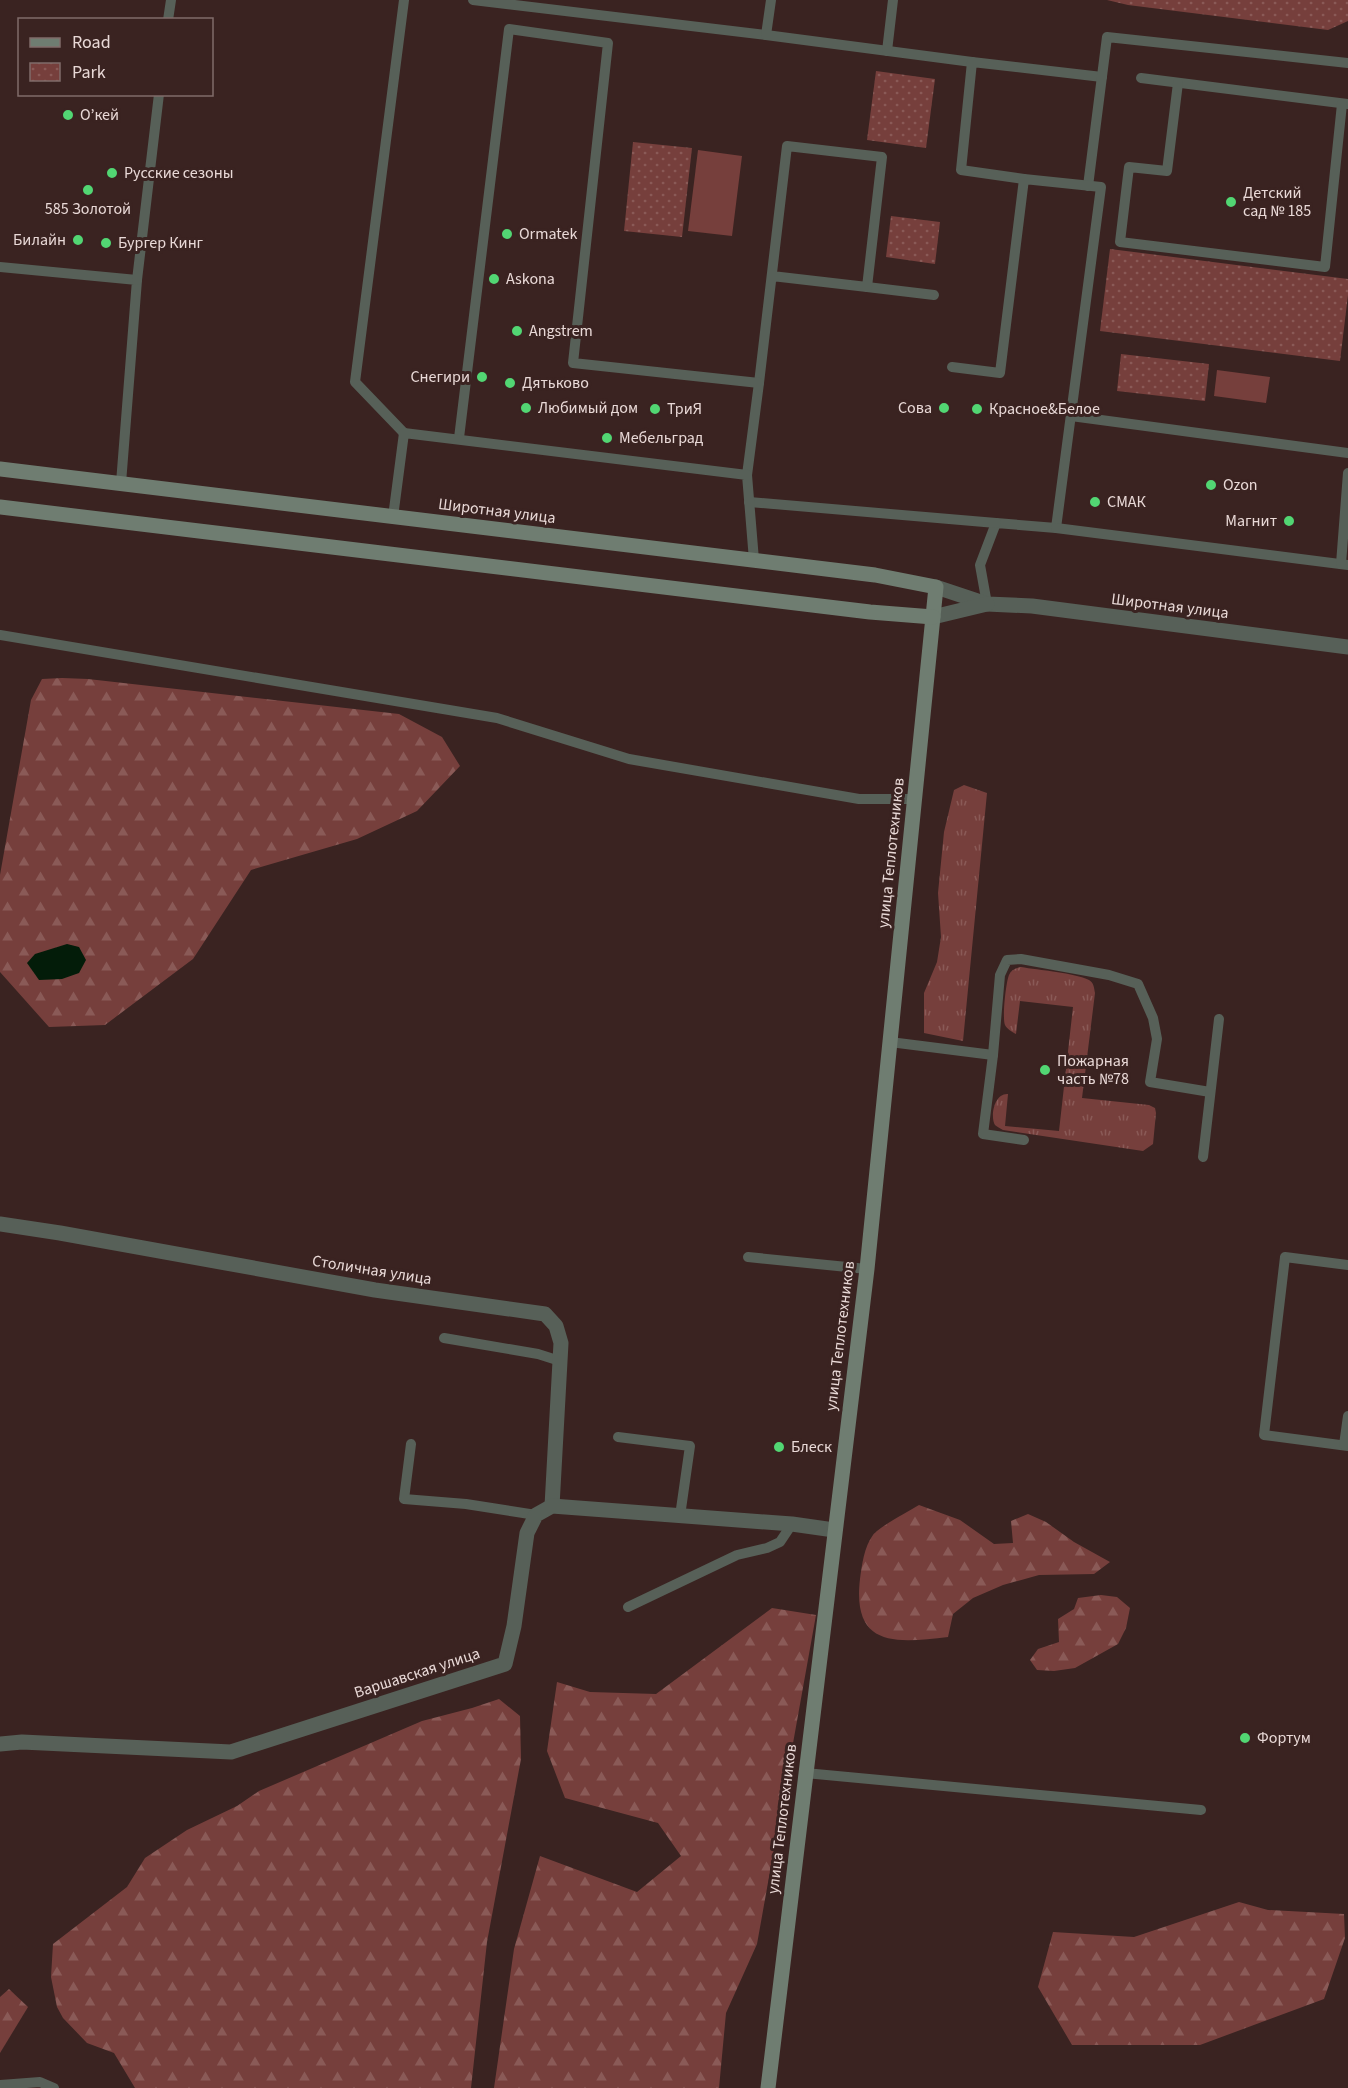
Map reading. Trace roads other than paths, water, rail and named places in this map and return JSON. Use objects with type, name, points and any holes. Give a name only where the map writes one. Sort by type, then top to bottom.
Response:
[{"type":"main road","name":"Широтная улица","points":[[0,469],[875,575],[936,587]]},
{"type":"main road","name":"Широтная улица","points":[[0,507],[858,611],[933,617]]},
{"type":"main road","name":"улица Теплотехников","points":[[768,2088],[867,1269],[936,587]]},
{"type":"street","name":"Широтная улица","points":[[936,587],[987,604],[1032,606],[1348,646]]},
{"type":"street","name":"Широтная улица","points":[[933,617],[987,604]]},
{"type":"street","name":"Столичная улица","points":[[0,1224],[375,1290],[545,1314],[556,1326],[561,1343],[552,1506]]},
{"type":"street","points":[[536,1515],[552,1506],[792,1524],[834,1530]]},
{"type":"street","name":"Варшавская улица","points":[[0,1744],[22,1742],[231,1752],[505,1664],[514,1626],[527,1533],[536,1515]]},
{"type":"lane","points":[[168,18],[171,0]]},
{"type":"lane","points":[[404,0],[355,382],[404,433],[747,475]]},
{"type":"lane","points":[[473,0],[1102,77]]},
{"type":"lane","points":[[766,35],[771,0]]},
{"type":"lane","points":[[887,51],[893,0]]},
{"type":"lane","points":[[459,438],[509,29],[608,43],[573,363],[759,382]]},
{"type":"lane","points":[[1088,186],[1107,37],[1348,63]]},
{"type":"lane","points":[[972,62],[961,170],[1101,187],[1056,528]]},
{"type":"lane","points":[[1141,78],[1345,104],[1324,267],[1120,242],[1129,167],[1167,171],[1178,83]]},
{"type":"lane","points":[[121,483],[137,280],[159,96]]},
{"type":"lane","points":[[754,560],[747,475],[787,146],[882,157],[867,287]]},
{"type":"lane","points":[[952,367],[1000,373],[1024,179]]},
{"type":"lane","points":[[0,267],[137,280]]},
{"type":"lane","points":[[772,276],[934,295]]},
{"type":"lane","points":[[1071,416],[1348,453]]},
{"type":"lane","points":[[393,517],[404,433]]},
{"type":"lane","points":[[749,502],[1056,528],[1345,565],[1348,473]]},
{"type":"lane","points":[[987,604],[980,565],[996,523]]},
{"type":"lane","points":[[0,635],[496,718],[629,759],[859,799],[914,799]]},
{"type":"lane","points":[[1024,1140],[983,1134],[1000,975],[1007,960],[1021,959],[1109,975],[1137,984],[1152,1018],[1157,1039],[1150,1082],[1210,1092]]},
{"type":"lane","points":[[1203,1157],[1219,1019]]},
{"type":"lane","points":[[890,1042],[993,1055]]},
{"type":"lane","points":[[748,1257],[867,1269]]},
{"type":"lane","points":[[1348,1265],[1285,1257],[1264,1435],[1346,1445],[1348,1416]]},
{"type":"lane","points":[[444,1338],[538,1353],[560,1361]]},
{"type":"lane","points":[[618,1437],[690,1446],[680,1516]]},
{"type":"lane","points":[[411,1444],[404,1499],[466,1504],[536,1515]]},
{"type":"lane","points":[[628,1607],[736,1554],[767,1548],[780,1542],[792,1524]]},
{"type":"lane","points":[[805,1773],[1201,1810]]},
{"type":"lane","points":[[0,2085],[40,2082],[54,2088]]},
{"type":"place","name":"О’кей","points":[[68,115]]},
{"type":"place","name":"Русские сезоны","points":[[112,173]]},
{"type":"place","name":"585 Золотой","points":[[88,190]]},
{"type":"place","name":"Детский сад № 185","points":[[1231,202]]},
{"type":"place","name":"Ormatek","points":[[507,234]]},
{"type":"place","name":"Билайн","points":[[78,240]]},
{"type":"place","name":"Бургер Кинг","points":[[106,243]]},
{"type":"place","name":"Askona","points":[[494,279]]},
{"type":"place","name":"Angstrem","points":[[517,331]]},
{"type":"place","name":"Снегири","points":[[482,377]]},
{"type":"place","name":"Дятьково","points":[[510,383]]},
{"type":"place","name":"Любимый дом","points":[[526,408]]},
{"type":"place","name":"Сова","points":[[944,408]]},
{"type":"place","name":"ТриЯ","points":[[655,409]]},
{"type":"place","name":"Красное&Белое","points":[[977,409]]},
{"type":"place","name":"Мебельград","points":[[607,438]]},
{"type":"place","name":"Ozon","points":[[1211,485]]},
{"type":"place","name":"СМАК","points":[[1095,502]]},
{"type":"place","name":"Магнит","points":[[1289,521]]},
{"type":"place","name":"Пожарная часть №78","points":[[1045,1070]]},
{"type":"place","name":"Блеск","points":[[779,1447]]},
{"type":"place","name":"Фортум","points":[[1245,1738]]}]
